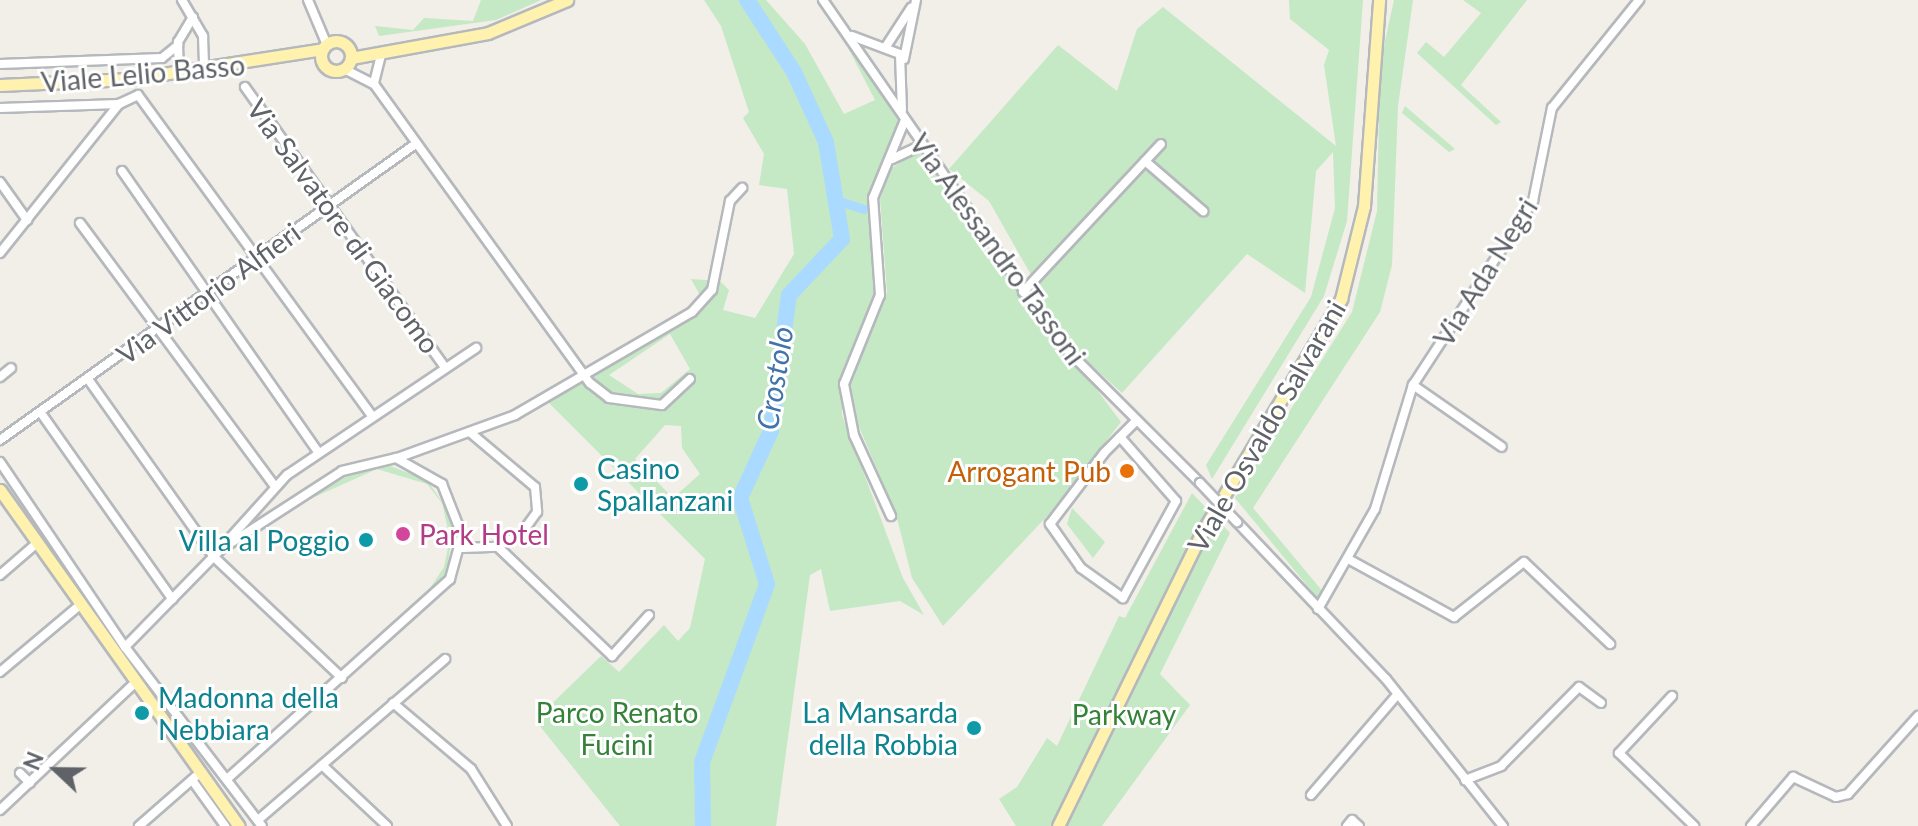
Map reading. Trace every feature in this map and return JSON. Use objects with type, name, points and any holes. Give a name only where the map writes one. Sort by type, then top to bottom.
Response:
[{"type":"main road","points":[[378,50],[347,45],[349,63],[378,50],[488,33],[567,0]]},
{"type":"main road","name":"Viale Osvaldo Salvarani","points":[[1058,826],[1201,534],[1341,299],[1364,206],[1379,0]]},
{"type":"main road","name":"Viale Lelio Basso","points":[[0,85],[179,73],[286,60],[325,47],[347,45]]},
{"type":"main road","points":[[324,65],[325,47]]},
{"type":"main road","name":"Viale Lelio Basso","points":[[286,60],[324,65],[349,63]]},
{"type":"main road","points":[[0,491],[136,682],[196,776],[239,826]]},
{"type":"street","points":[[182,0],[203,36],[204,70]]},
{"type":"street","points":[[308,0],[325,47]]},
{"type":"street","name":"Via Alessandro Tassoni","points":[[823,0],[885,82],[920,146],[1023,292],[1136,421],[1200,483],[1398,694],[1503,826]]},
{"type":"street","points":[[870,64],[916,0]]},
{"type":"street","points":[[904,60],[916,0]]},
{"type":"street","name":"Via Ada Negri","points":[[1318,609],[1350,560],[1387,480],[1413,385],[1533,201],[1552,108],[1639,0]]},
{"type":"street","points":[[0,64],[162,58],[178,45],[193,17]]},
{"type":"street","name":"Via Alessandro Tassoni","points":[[848,33],[904,60],[901,75],[904,115]]},
{"type":"street","points":[[178,45],[179,73]]},
{"type":"street","points":[[374,81],[378,50]]},
{"type":"street","points":[[349,63],[374,81],[414,145],[587,375],[609,398],[639,405],[662,405],[690,379]]},
{"type":"street","points":[[885,82],[901,75]]},
{"type":"street","name":"Via Salvatore di Giacomo","points":[[245,87],[443,365]]},
{"type":"street","points":[[0,108],[119,104],[138,95],[371,414]]},
{"type":"street","points":[[0,253],[119,104]]},
{"type":"street","points":[[891,516],[854,435],[844,384],[880,295],[873,198],[891,159],[904,115]]},
{"type":"street","points":[[1023,292],[1161,144]]},
{"type":"street","name":"Via Vittorio Alfieri","points":[[0,440],[160,329],[414,145]]},
{"type":"street","points":[[891,159],[920,146]]},
{"type":"street","points":[[1145,161],[1203,211]]},
{"type":"street","points":[[122,171],[318,452]]},
{"type":"street","points":[[0,182],[27,220]]},
{"type":"street","points":[[217,554],[342,471],[472,434],[587,375],[692,312],[712,290],[730,201],[742,188]]},
{"type":"street","points":[[80,223],[275,487]]},
{"type":"street","points":[[125,647],[217,554],[275,487],[371,414],[443,365],[476,348]]},
{"type":"street","points":[[0,377],[11,368]]},
{"type":"street","points":[[88,379],[217,554],[342,678]]},
{"type":"street","points":[[1413,385],[1502,447]]},
{"type":"street","points":[[41,413],[172,599]]},
{"type":"street","points":[[1120,437],[1176,501],[1123,598],[1081,568],[1050,524],[1120,437],[1136,421]]},
{"type":"street","points":[[462,548],[498,547],[521,534],[537,512],[535,487],[472,434]]},
{"type":"street","points":[[228,778],[443,589],[462,548],[448,491],[422,467],[396,458]]},
{"type":"street","points":[[0,462],[125,647],[260,823],[445,659]]},
{"type":"street","points":[[0,575],[37,543]]},
{"type":"street","points":[[498,547],[612,656],[649,615]]},
{"type":"street","points":[[1350,560],[1454,617],[1519,560],[1610,644]]},
{"type":"street","points":[[0,672],[81,604]]},
{"type":"street","points":[[0,810],[136,682]]},
{"type":"street","points":[[1465,780],[1477,769],[1501,766],[1579,687],[1601,703]]},
{"type":"street","points":[[1311,795],[1398,694]]},
{"type":"street","points":[[1672,696],[1619,753],[1694,826]]},
{"type":"street","points":[[393,703],[471,769],[507,826]]},
{"type":"street","points":[[1751,826],[1793,777],[1836,797],[1848,794],[1918,716]]},
{"type":"street","points":[[322,765],[387,826]]},
{"type":"street","points":[[20,773],[30,783]]},
{"type":"street","points":[[139,826],[196,776],[225,826]]},
{"type":"street","points":[[1347,826],[1352,820],[1359,826]]},
{"type":"green space","points":[[481,0],[541,0],[496,20],[379,36],[375,26],[413,30],[424,18],[473,21]]},
{"type":"green space","name":"Parco Renato Fucini","points":[[704,0],[766,0],[805,44],[844,114],[875,100],[844,40],[901,122],[872,189],[875,302],[843,369],[842,415],[903,578],[924,615],[900,601],[830,611],[821,569],[810,575],[776,826],[620,826],[535,720],[601,656],[619,672],[664,625],[678,641],[690,628],[705,559],[541,395],[691,307],[701,297],[691,279],[720,281],[729,290],[723,310],[755,318],[794,254],[787,189],[759,185],[764,154],[743,118],[749,112],[721,26]],"holes":[[[670,334],[690,369],[661,393],[638,394],[609,375]],[[665,425],[681,426],[682,448],[700,474],[673,498],[635,459]]]},
{"type":"green space","points":[[1289,0],[1363,0],[1347,221],[1324,296],[1212,479],[1206,465],[1311,297],[1335,208],[1333,152],[1316,171],[1305,293],[1247,254],[1122,393],[1078,353],[1034,294],[1034,280],[989,201],[949,169],[1058,45],[1117,91],[1137,29],[1163,7],[1336,146],[1324,65],[1329,50],[1290,19]]},
{"type":"green space","points":[[1394,0],[1413,0],[1398,106],[1392,265],[1380,312],[1253,508],[1324,593],[1320,601],[1235,498],[1352,312],[1377,211],[1380,64]]},
{"type":"green space","points":[[1463,0],[1527,0],[1461,85],[1501,122],[1496,125],[1417,53],[1426,42],[1444,57],[1481,13]]},
{"type":"green space","points":[[1405,106],[1455,149],[1449,152],[1402,113]]},
{"type":"green space","points":[[919,151],[1121,422],[1050,513],[943,626],[912,578],[896,514],[851,408],[850,377],[887,292],[880,199],[890,169]]},
{"type":"green space","points":[[390,466],[427,480],[454,519],[447,571],[423,599],[444,567],[450,538],[442,503],[427,484],[377,469],[310,499],[352,473]]},
{"type":"green space","name":"Parkway","points":[[1192,493],[1230,533],[1160,674],[1190,705],[1102,826],[1016,826],[999,799],[1017,787],[1047,738],[1057,746],[1119,616],[1125,618]]},
{"type":"green space","points":[[1072,508],[1105,542],[1093,558],[1067,524]]},
{"type":"waterway","name":"Crostolo","points":[[703,826],[702,762],[767,584],[740,498],[771,431],[789,295],[842,239],[826,142],[794,72],[747,0]]},
{"type":"waterway","points":[[839,201],[864,209]]},
{"type":"place","name":"Arrogant Pub","points":[[1127,471]]},
{"type":"place","name":"Casino Spallanzani","points":[[581,484]]},
{"type":"place","name":"Park Hotel","points":[[403,534]]},
{"type":"place","name":"Villa al Poggio","points":[[366,540]]},
{"type":"place","name":"Madonna della Nebbiara","points":[[142,713]]},
{"type":"place","name":"La Mansarda della Robbia","points":[[974,728]]}]
